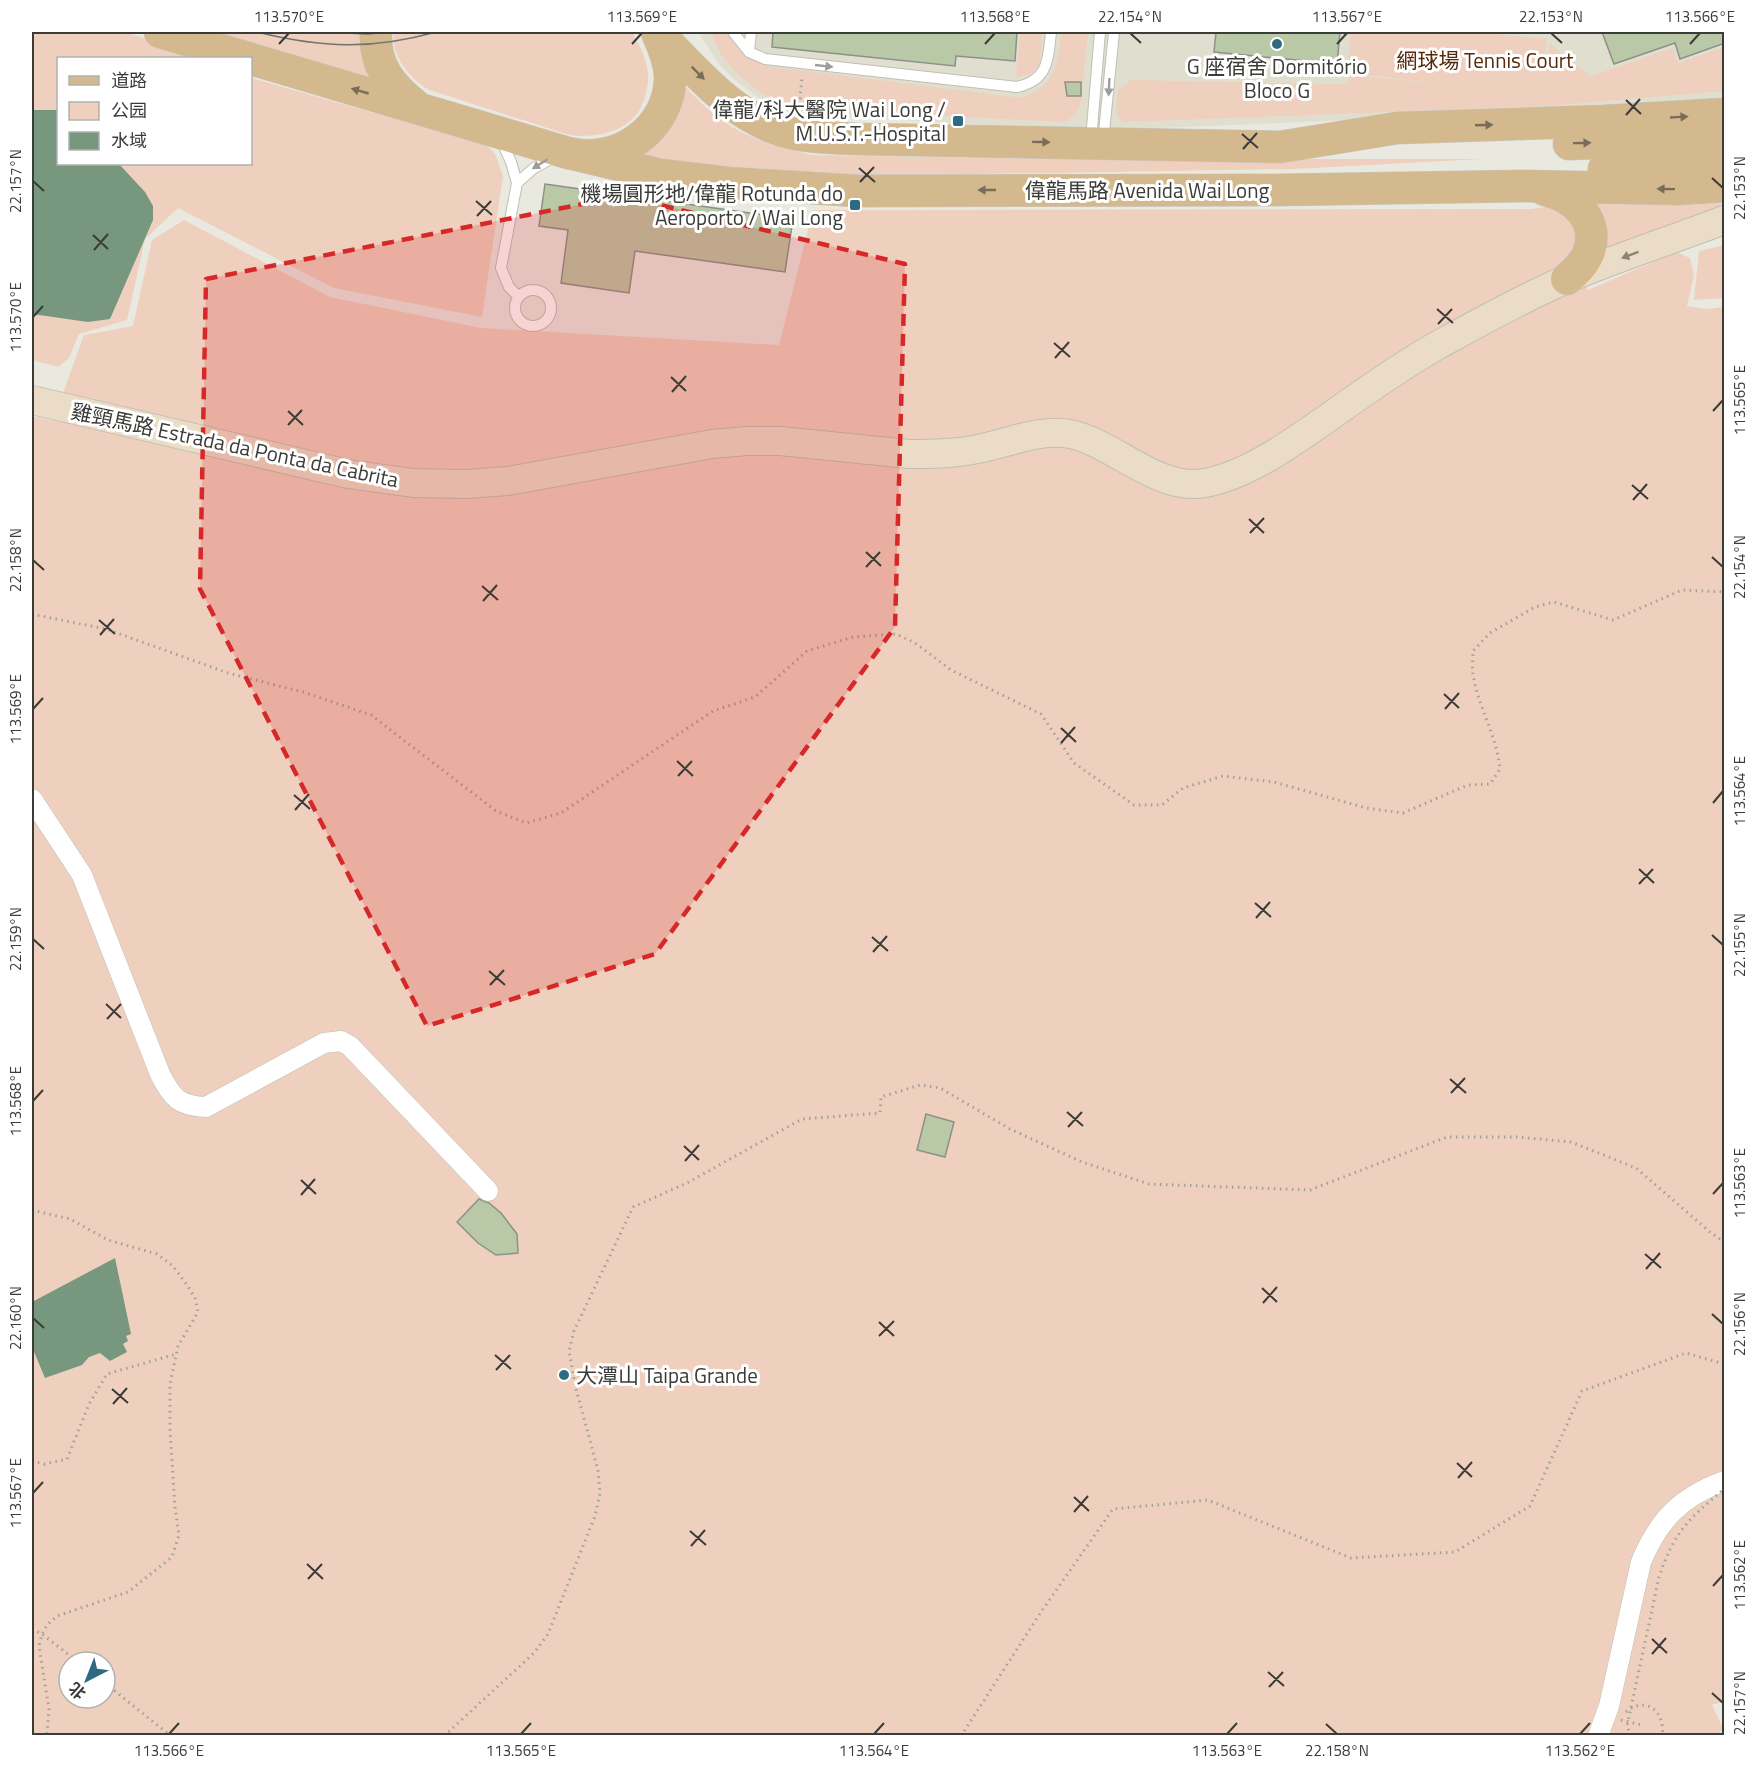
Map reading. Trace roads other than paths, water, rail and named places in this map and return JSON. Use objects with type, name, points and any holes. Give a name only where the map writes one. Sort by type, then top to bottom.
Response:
[{"type":"main road","points":[[160,32],[246,57]]},
{"type":"main road","points":[[376,32],[375,43],[382,68],[396,90],[417,107]]},
{"type":"main road","points":[[252,59],[570,153],[597,156],[620,151],[640,139],[657,121],[667,99],[670,76],[666,52],[656,32]]},
{"type":"main road","name":"偉龍馬路 Avenida Wai Long","points":[[656,32],[717,93],[745,114],[793,133],[859,139],[1280,147],[1397,128],[1725,114]]},
{"type":"main road","points":[[1280,147],[1481,146],[1725,138]]},
{"type":"main road","name":"偉龍馬路 Avenida Wai Long","points":[[570,153],[661,175],[728,183],[859,190],[1277,190],[1522,186],[1678,189],[1725,186]]},
{"type":"main road","points":[[1277,190],[1725,162]]},
{"type":"main road","points":[[1522,186],[1561,194],[1574,201],[1583,212],[1589,225],[1591,239],[1588,253],[1582,265],[1567,279]]},
{"type":"street","name":"雞頸馬路 Estrada da Ponta da Cabrita","points":[[32,400],[348,474],[413,483],[466,484],[508,481],[712,444],[747,441],[780,441],[928,454],[974,450],[1021,438],[1055,433],[1071,434],[1089,441],[1157,475],[1188,484],[1202,484],[1228,476],[1275,453],[1394,371],[1467,329],[1567,279],[1725,220]]},
{"type":"street","points":[[32,799],[82,875],[160,1074],[176,1099],[187,1106],[206,1107],[324,1042],[341,1041],[350,1046],[488,1191]]},
{"type":"street","points":[[1598,1736],[1609,1706],[1641,1562],[1648,1544],[1681,1503],[1700,1491],[1725,1481]]},
{"type":"lane","points":[[733,32],[749,52],[765,59],[1017,87],[1028,85],[1044,70],[1048,59],[1050,32]]},
{"type":"lane","points":[[749,52],[751,32]]},
{"type":"lane","points":[[1097,143],[1100,32]]},
{"type":"lane","points":[[1097,143],[1114,32]]},
{"type":"lane","points":[[495,130],[505,145],[516,183],[501,268],[508,287],[519,297]]},
{"type":"lane","points":[[516,183],[552,157],[570,153]]},
{"type":"water","points":[[32,110],[57,110],[57,165],[120,165],[145,192],[153,206],[153,220],[110,319],[88,322],[32,314]]},
{"type":"water","points":[[115,1258],[131,1334],[126,1336],[128,1341],[123,1344],[127,1352],[110,1361],[100,1353],[89,1357],[82,1365],[45,1378],[32,1347],[32,1302]]},
{"type":"tram line","points":[[257,32],[303,41],[347,45],[390,42],[436,32]]},
{"type":"tram line","points":[[320,32],[368,34],[391,32]]},
{"type":"place","name":"G 座宿舍 Dormitório Bloco G","points":[[1277,44]]},
{"type":"place","name":"偉龍/科大醫院 Wai Long / M.U.S.T.-Hospital","points":[[958,121]]},
{"type":"place","name":"機場圓形地/偉龍 Rotunda do Aeroporto / Wai Long","points":[[855,205]]},
{"type":"place","name":"大潭山 Taipa Grande","points":[[564,1375]]},
{"type":"park label","name":"網球場 Tennis Court","points":[[1485,60]]}]
